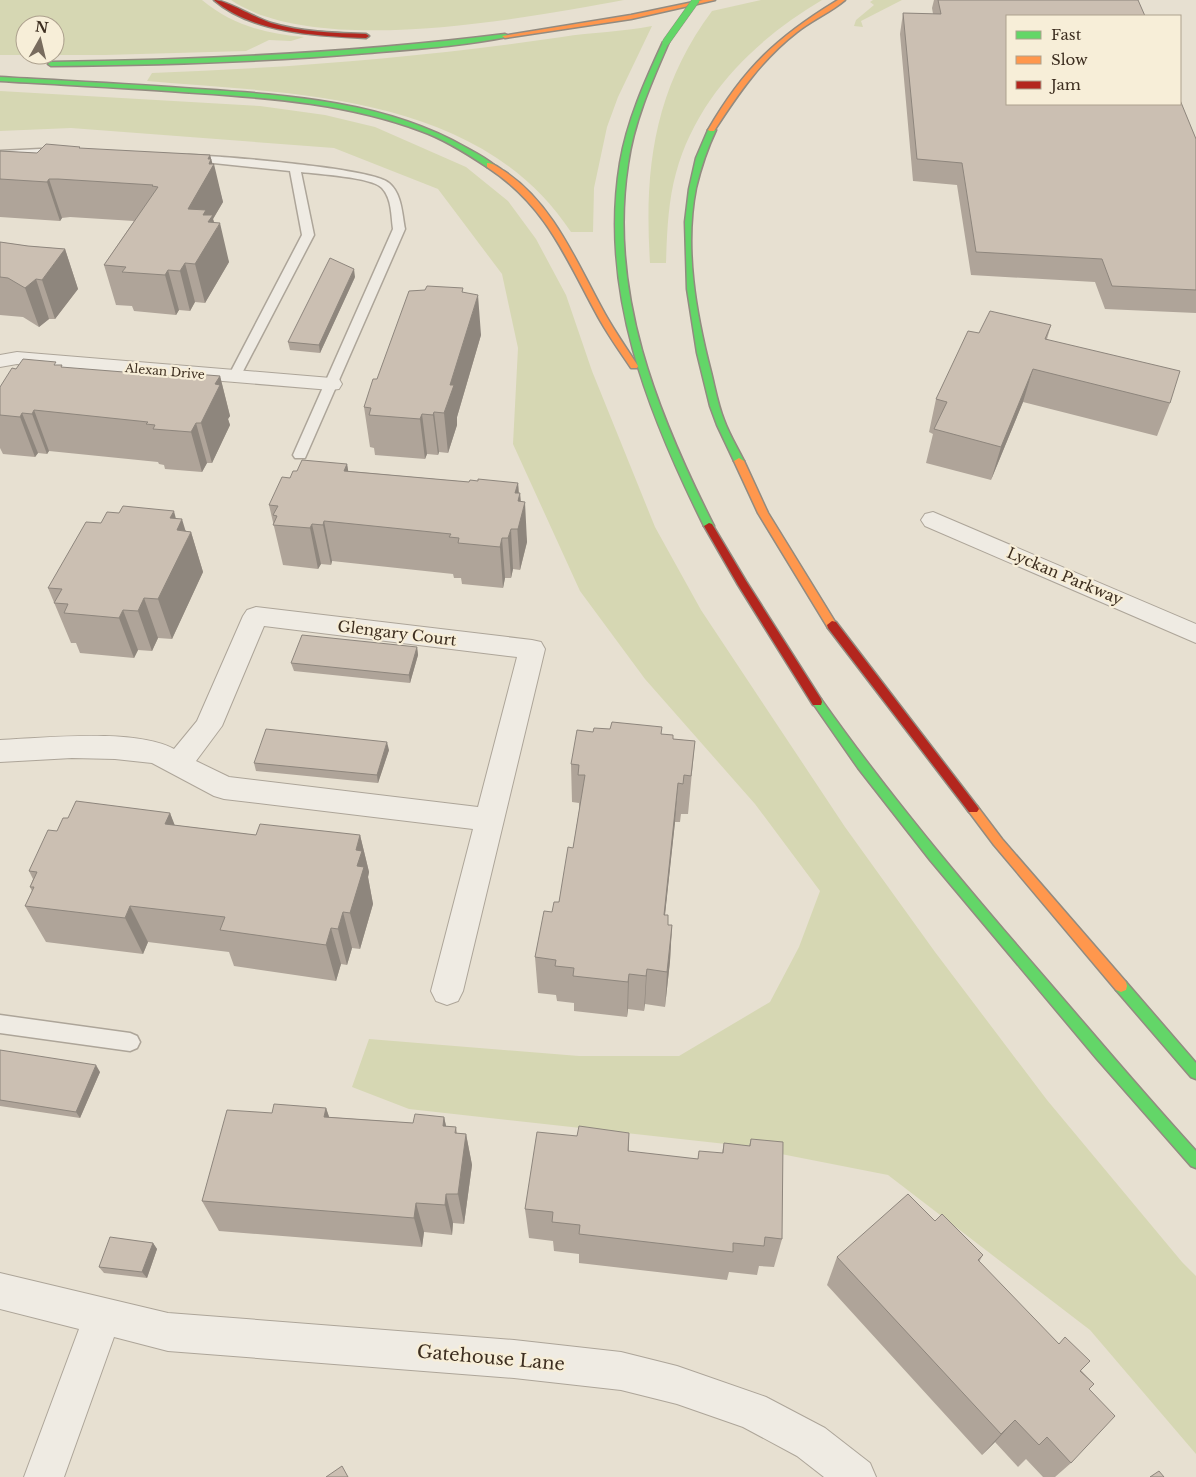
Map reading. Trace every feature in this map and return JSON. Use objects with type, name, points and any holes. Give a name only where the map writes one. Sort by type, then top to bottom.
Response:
[{"type":"highway","points":[[217,0],[245,18],[289,31],[345,36],[375,36]]},
{"type":"highway","points":[[696,0],[666,42],[634,114],[623,158],[619,212],[619,244],[626,301],[650,391],[672,451],[705,520],[746,591],[817,703],[892,804],[967,898],[1118,1076],[1196,1161]]},
{"type":"highway","points":[[65,64],[192,62],[356,52],[542,31],[622,18],[712,0]]},
{"type":"highway","points":[[842,0],[794,31],[747,76],[727,103],[705,143],[693,181],[688,229],[692,298],[702,356],[720,419],[763,514],[830,622],[998,842],[1196,1072]]},
{"type":"highway","points":[[464,29],[554,17]]},
{"type":"highway","points":[[0,79],[258,95],[323,103],[394,120],[425,130],[455,144],[498,169],[526,192],[567,248],[598,309],[650,391]]},
{"type":"street","name":"Alexan Drive","points":[[0,361],[17,358],[331,384]]},
{"type":"street","name":"Lyckan Parkway","points":[[933,520],[1196,634]]},
{"type":"street","name":"Glengary Court","points":[[178,764],[208,726],[256,616],[532,649],[447,991]]},
{"type":"street","points":[[0,751],[37,747],[115,748],[156,753],[224,788],[490,820]]},
{"type":"street","name":"Gatehouse Lane","points":[[0,1291],[168,1332],[514,1359],[621,1371],[677,1385],[752,1411],[811,1442],[856,1477]]},
{"type":"street","points":[[44,1477],[103,1315]]},
{"type":"lane","points":[[0,154],[51,151],[70,152]]},
{"type":"lane","points":[[178,157],[217,159],[363,176],[385,184],[395,201],[399,229],[300,455]]},
{"type":"lane","points":[[234,377],[308,235],[295,168]]},
{"type":"lane","points":[[0,1024],[130,1042]]},
{"type":"green space","points":[[0,0],[202,0],[225,16],[250,27],[263,31],[304,37],[291,41],[269,40],[246,51],[65,55],[65,15],[15,15],[15,55],[0,55]]},
{"type":"green space","points":[[231,0],[624,0],[533,16],[479,23],[367,30],[315,27],[269,17]]},
{"type":"green space","points":[[761,0],[822,0],[798,15],[752,52],[732,72],[698,119],[686,145],[673,184],[667,229],[666,263],[650,263],[649,195],[652,163],[657,131],[665,100],[677,70],[692,40],[712,11]]},
{"type":"green space","points":[[873,0],[902,0],[861,21],[863,27],[854,26],[856,20],[874,5],[870,2]]},
{"type":"green space","points":[[652,26],[618,97],[607,127],[594,188],[593,232],[571,232],[532,186],[487,152],[436,127],[380,109],[322,98],[147,81],[152,73],[306,65],[409,56]]},
{"type":"green space","points":[[0,91],[260,106],[325,115],[375,127],[466,167],[508,201],[536,239],[566,295],[592,371],[655,527],[701,610],[845,827],[935,952],[1047,1100],[1182,1262],[1196,1276],[1196,1454],[1090,1330],[888,1175],[735,1145],[409,1109],[352,1087],[369,1039],[579,1056],[679,1056],[770,1002],[799,947],[820,891],[755,804],[645,679],[580,591],[513,444],[518,348],[502,274],[438,189],[334,148],[71,128],[0,131]]},
{"type":"building","points":[[938,0],[1138,0],[1145,15],[1006,15],[1006,105],[1181,105],[1181,102],[1196,139],[1196,290],[1112,286],[1102,259],[976,252],[962,163],[917,159],[903,13],[941,14]]},
{"type":"building","points":[[46,144],[79,148],[210,155],[208,159],[211,159],[209,164],[214,164],[188,209],[206,210],[203,215],[213,215],[208,222],[220,223],[195,264],[185,263],[180,271],[168,270],[165,275],[122,272],[126,267],[104,265],[158,187],[153,185],[58,179],[49,179],[47,182],[0,179],[0,151],[37,153]]},
{"type":"building","points":[[0,242],[65,249],[42,280],[36,279],[25,288],[8,278],[0,277]]},
{"type":"building","points":[[330,258],[354,269],[319,345],[288,342]]},
{"type":"building","points":[[427,286],[463,288],[462,292],[478,295],[450,385],[454,385],[444,413],[422,414],[420,419],[369,415],[371,408],[364,407],[373,379],[377,379],[409,291],[425,290]]},
{"type":"building","points":[[990,311],[1051,325],[1045,339],[1180,371],[1170,403],[1033,369],[1001,447],[934,429],[947,402],[936,399],[968,331],[979,333]]},
{"type":"building","points":[[23,359],[56,362],[54,365],[62,365],[61,367],[174,376],[175,374],[182,375],[183,373],[220,376],[215,384],[220,385],[201,423],[196,423],[191,432],[153,429],[155,425],[146,424],[148,422],[34,410],[32,414],[22,413],[20,417],[0,415],[0,387],[12,368],[16,369]]},
{"type":"building","points":[[302,460],[347,464],[344,471],[469,482],[470,480],[478,481],[478,479],[518,483],[515,493],[520,493],[518,501],[525,502],[518,529],[511,529],[508,538],[502,538],[500,547],[458,543],[459,538],[449,537],[451,534],[324,521],[323,525],[312,524],[310,528],[273,525],[277,516],[273,515],[278,506],[269,505],[282,477],[290,478],[293,471],[297,471]]},
{"type":"building","points":[[123,506],[174,511],[170,518],[182,519],[177,530],[191,532],[158,599],[144,598],[138,611],[123,610],[119,618],[64,613],[68,604],[54,603],[62,589],[48,588],[86,522],[101,523],[107,512],[119,513]]},
{"type":"building","points":[[302,635],[417,647],[409,675],[291,663]]},
{"type":"building","points":[[612,722],[662,727],[661,734],[673,735],[673,739],[695,741],[691,776],[684,775],[683,784],[678,783],[664,915],[668,915],[668,925],[672,925],[667,972],[647,969],[646,976],[629,974],[628,982],[573,976],[574,968],[555,966],[556,960],[535,957],[544,911],[552,912],[554,902],[559,902],[568,847],[573,848],[585,775],[578,775],[579,765],[571,764],[577,730],[593,732],[594,728],[610,729]]},
{"type":"building","points":[[266,729],[387,742],[377,775],[254,763]]},
{"type":"building","points":[[76,801],[170,813],[165,824],[256,835],[260,824],[360,835],[356,850],[362,851],[357,866],[364,867],[350,913],[343,912],[338,929],[331,928],[326,945],[220,930],[225,917],[130,906],[125,918],[25,906],[34,887],[30,887],[37,872],[29,871],[48,830],[57,831],[63,818],[68,818]]},
{"type":"building","points":[[0,1050],[96,1065],[76,1112],[0,1100]]},
{"type":"building","points":[[274,1104],[326,1108],[324,1117],[413,1123],[415,1114],[444,1117],[443,1126],[456,1127],[455,1133],[466,1134],[458,1194],[446,1194],[445,1205],[416,1203],[414,1218],[202,1201],[227,1110],[272,1113]]},
{"type":"building","points":[[579,1126],[629,1133],[628,1151],[698,1159],[699,1151],[723,1153],[724,1143],[750,1146],[751,1139],[783,1142],[782,1239],[765,1237],[764,1246],[733,1243],[733,1252],[579,1234],[580,1225],[552,1222],[553,1212],[525,1209],[537,1132],[577,1136]]},
{"type":"building","points":[[908,1194],[935,1221],[942,1214],[983,1255],[978,1260],[1059,1344],[1065,1337],[1090,1361],[1080,1371],[1094,1384],[1089,1389],[1115,1416],[1071,1463],[1047,1437],[1039,1445],[1015,1420],[1001,1434],[837,1257]]},
{"type":"building","points":[[110,1237],[153,1243],[142,1272],[99,1267]]},
{"type":"building","points":[[342,1466],[348,1477],[326,1477]]},
{"type":"building","points":[[1159,1471],[1164,1477],[1150,1477]]},
{"type":"traffic: fast","points":[[666,42],[696,0]]},
{"type":"traffic: fast","points":[[65,64],[278,58],[392,49],[505,36]]},
{"type":"traffic: fast","points":[[666,42],[641,101],[627,147],[619,209],[619,256],[626,304],[637,351],[652,397],[669,442],[709,526]]},
{"type":"traffic: fast","points":[[0,79],[226,93],[311,102],[368,113],[423,129],[466,150],[490,165]]},
{"type":"traffic: fast","points":[[712,130],[700,158],[692,189],[688,255],[696,322],[715,406],[721,425],[739,461]]},
{"type":"traffic: fast","points":[[817,702],[862,765],[934,856],[1148,1108],[1196,1161]]},
{"type":"traffic: fast","points":[[1121,986],[1196,1073]]},
{"type":"traffic: slow","points":[[505,36],[631,17],[712,0]]},
{"type":"traffic: slow","points":[[712,130],[738,89],[769,53],[799,28],[842,0]]},
{"type":"traffic: slow","points":[[490,165],[509,178],[540,209],[565,247],[601,315],[634,366]]},
{"type":"traffic: slow","points":[[739,461],[763,513],[832,625]]},
{"type":"traffic: slow","points":[[973,809],[998,842],[1121,986]]},
{"type":"traffic: jam","points":[[217,0],[252,18],[288,29],[326,34],[366,36]]},
{"type":"traffic: jam","points":[[709,526],[742,583],[817,702]]},
{"type":"traffic: jam","points":[[832,625],[973,809]]}]
